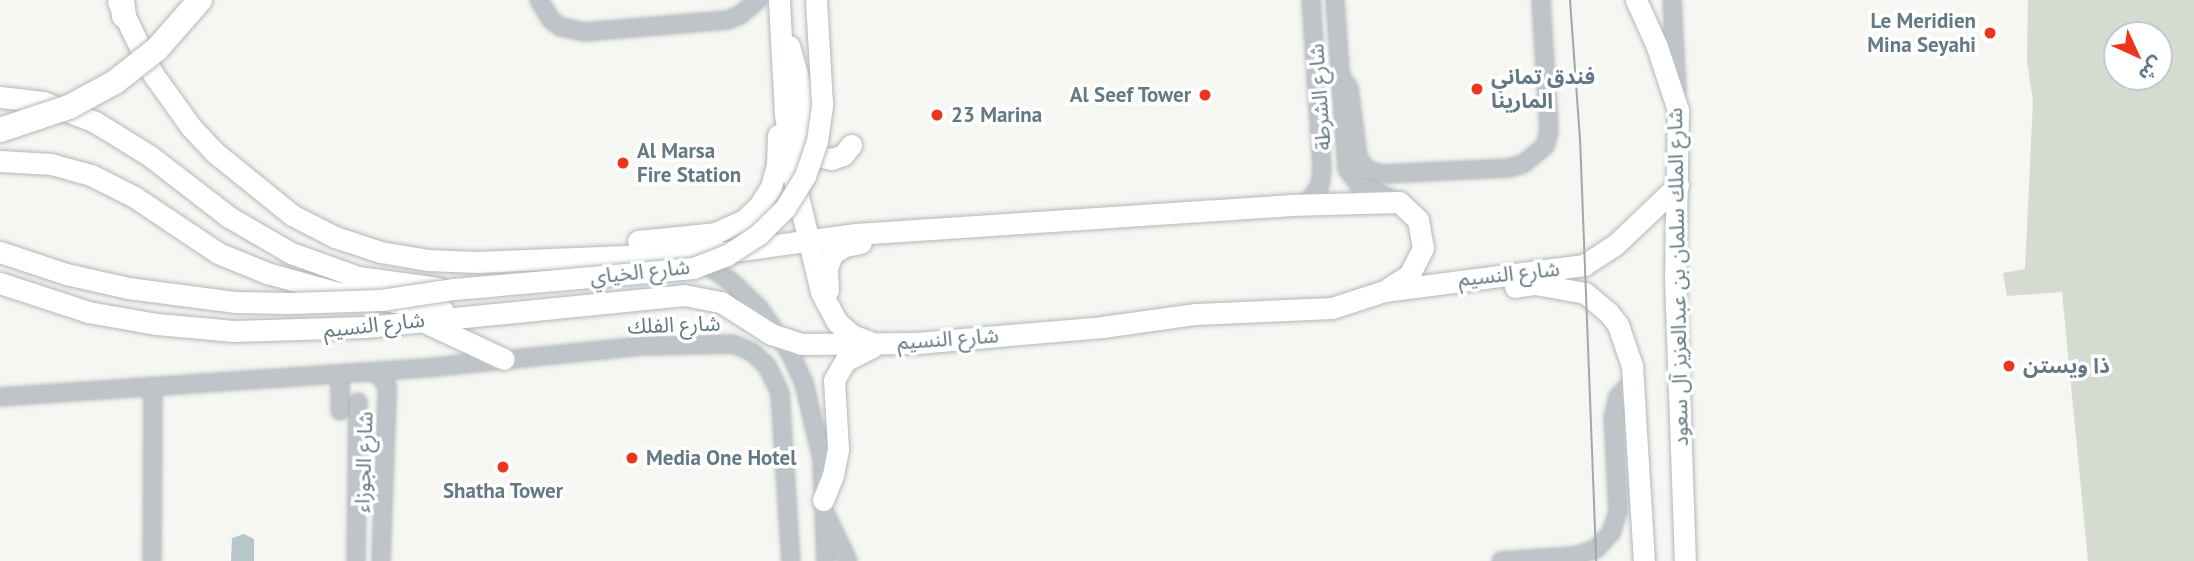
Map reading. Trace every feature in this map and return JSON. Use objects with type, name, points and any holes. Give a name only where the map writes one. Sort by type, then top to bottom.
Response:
[{"type":"highway","points":[[0,130],[69,107],[115,82],[157,49],[201,0]]},
{"type":"main road","name":"شارع الخياي","points":[[454,289],[674,271],[727,255],[759,234],[795,192],[817,141],[822,104],[816,0]]},
{"type":"main road","name":"شارع الملك سلمان بن عبدالعزيز آل سعود","points":[[1636,0],[1656,44],[1678,110],[1675,288],[1685,561]]},
{"type":"main road","points":[[121,5],[153,74],[191,127],[236,173],[292,215],[313,227],[369,249],[428,261],[476,262],[747,251],[808,241],[918,230],[1307,204],[1399,202],[1418,220],[1423,248],[1409,275],[1384,291]]},
{"type":"main road","points":[[780,10],[785,113],[793,175],[825,304],[844,329],[879,342]]},
{"type":"main road","points":[[780,10],[799,81],[807,145],[815,155],[826,159],[838,158],[851,145]]},
{"type":"main road","points":[[0,97],[43,102],[95,122],[150,156],[229,217],[291,253],[358,277],[454,289]]},
{"type":"main road","points":[[596,256],[623,244],[715,233],[744,220],[759,206],[771,187],[785,113]]},
{"type":"main road","points":[[0,161],[51,164],[91,175],[133,196],[218,253],[267,273],[367,298],[470,314]]},
{"type":"main road","name":"شارع النسيم","points":[[0,283],[88,312],[196,329],[273,332],[365,327],[470,314],[684,295],[721,302],[781,339],[811,345],[879,342],[1102,327],[1196,314],[1332,308],[1384,291],[1584,265],[1615,246],[1678,185]]},
{"type":"main road","points":[[825,304],[828,263],[836,250],[899,238],[918,230]]},
{"type":"main road","points":[[0,252],[66,274],[128,288],[236,302],[381,300],[454,289]]},
{"type":"main road","name":"شارع الملك سلمان بن عبدالعزيز آل سعود","points":[[1332,308],[1535,284],[1585,293],[1608,312],[1618,325],[1633,373],[1644,561]]},
{"type":"main road","points":[[420,320],[504,359]]},
{"type":"main road","points":[[824,506],[834,475],[838,449],[833,387],[836,373],[852,356],[879,342]]},
{"type":"street","points":[[539,0],[551,20],[561,27],[584,32],[729,20],[740,15],[758,0]]},
{"type":"street","name":"شارع الشرطة","points":[[1307,204],[1320,184],[1322,169],[1311,0]]},
{"type":"street","name":"شارع الشرطة","points":[[1335,0],[1347,169],[1359,185],[1399,202]]},
{"type":"street","points":[[1340,75],[1349,88],[1358,157],[1367,170],[1382,174],[1509,168],[1523,164],[1545,146],[1549,131],[1541,0]]},
{"type":"street","points":[[1672,0],[1678,110]]},
{"type":"street","name":"شارع الفلك","points":[[684,252],[717,271],[746,295],[781,339],[797,368],[812,408],[822,459],[826,561]]},
{"type":"street","name":"شارع الفلك","points":[[0,397],[372,372],[713,342],[733,344],[752,352],[767,366],[780,393],[790,561]]},
{"type":"street","name":"شارع الجوزاء","points":[[372,372],[381,377],[387,396],[381,561]]},
{"type":"street","points":[[1501,561],[1575,556],[1596,549],[1611,533],[1618,512],[1612,418],[1619,397],[1633,373]]},
{"type":"street","points":[[340,374],[340,411]]},
{"type":"street","points":[[152,561],[153,386]]},
{"type":"street","points":[[356,561],[358,402]]},
{"type":"street","points":[[824,506],[848,561]]},
{"type":"street","points":[[1575,556],[1597,561]]},
{"type":"shaded area","points":[[2028,0],[2194,0],[2194,561],[2088,561],[2062,292],[2007,296],[2003,273],[2025,269],[2033,101],[2027,61]]},
{"type":"shaded area","points":[[244,534],[254,539],[254,561],[231,561],[232,538]]},
{"type":"tram line","points":[[1570,0],[1580,138],[1596,561]]},
{"type":"place","name":"Le Meridien Mina Seyahi","points":[[1990,33]]},
{"type":"place","name":"فندق تماني المارينا","points":[[1477,89]]},
{"type":"place","name":"Al Seef Tower","points":[[1205,95]]},
{"type":"place","name":"23 Marina","points":[[937,115]]},
{"type":"place","name":"Al Marsa Fire Station","points":[[623,163]]},
{"type":"place","name":"ذا ويستن","points":[[2009,366]]},
{"type":"place","name":"Media One Hotel","points":[[632,458]]},
{"type":"place","name":"Shatha Tower","points":[[503,467]]}]
